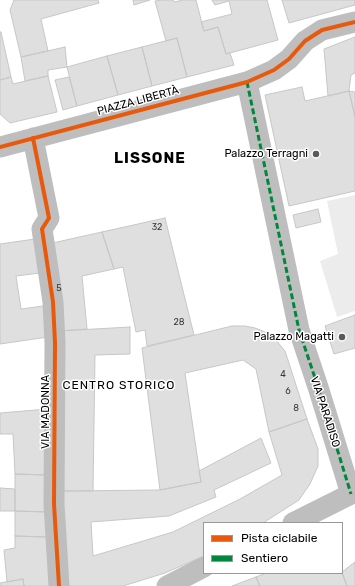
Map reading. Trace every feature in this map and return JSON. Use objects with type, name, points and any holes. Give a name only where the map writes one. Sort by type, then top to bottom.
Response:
[{"type":"street","name":"PIAZZA LIBERTÀ","points":[[0,147],[247,82],[274,70],[289,59],[304,41],[322,30],[355,22]]},
{"type":"street","name":"VIA PARADISO","points":[[247,82],[299,330],[353,493]]},
{"type":"street","name":"VIA MADONNA","points":[[33,138],[49,218],[42,229],[53,302],[55,343],[54,504],[59,586]]},
{"type":"street","points":[[295,522],[353,493]]},
{"type":"street","points":[[167,586],[203,568]]},
{"type":"shaded area","points":[[355,195],[355,311],[337,317],[320,261],[338,254],[327,201]]},
{"type":"building","points":[[14,0],[98,0],[99,3],[41,19],[48,51],[21,57],[10,10]]},
{"type":"building","points":[[133,0],[150,0],[134,5]]},
{"type":"building","points":[[173,0],[174,2],[196,0],[204,31],[218,27],[226,54],[230,53],[234,65],[187,77],[177,38],[166,41],[155,1]]},
{"type":"building","points":[[212,0],[267,0],[278,40],[226,54],[218,27],[204,31],[201,22],[232,14],[229,1],[215,5]]},
{"type":"building","points":[[282,0],[355,0],[355,5],[289,23]]},
{"type":"building","points":[[0,32],[11,77],[0,80]]},
{"type":"building","points":[[355,37],[355,73],[351,75],[349,91],[328,96],[324,49]]},
{"type":"building","points":[[177,38],[187,77],[152,86],[142,47]]},
{"type":"building","points":[[65,47],[67,67],[48,70],[48,76],[25,81],[21,57]]},
{"type":"building","points":[[142,47],[152,86],[118,95],[107,56]]},
{"type":"building","points":[[107,56],[118,95],[77,106],[67,67]]},
{"type":"building","points":[[48,76],[57,112],[10,123],[0,114],[0,80],[11,77],[13,84]]},
{"type":"building","points":[[69,77],[77,106],[63,110],[55,80]]},
{"type":"building","name":"Palazzo Terragni","points":[[302,87],[305,101],[349,91],[355,117],[355,191],[289,206],[265,95]]},
{"type":"building","points":[[349,91],[355,92],[355,117]]},
{"type":"building","points":[[318,209],[321,222],[296,228],[293,215]]},
{"type":"building","points":[[165,218],[194,335],[147,346],[145,330],[136,332],[123,267],[114,269],[102,232]]},
{"type":"building","points":[[102,232],[114,269],[82,276],[87,329],[59,331],[48,244]]},
{"type":"building","points":[[35,239],[40,273],[16,276],[21,309],[43,306],[48,337],[0,344],[0,244]]},
{"type":"building","name":"Palazzo Magatti","points":[[355,315],[355,348],[334,354],[325,326]]},
{"type":"building","points":[[232,326],[245,326],[265,332],[276,340],[285,351],[307,419],[269,432],[256,369],[243,360],[185,373],[201,482],[160,490],[142,348]]},
{"type":"building","points":[[130,327],[130,354],[95,355],[93,491],[60,491],[59,331]]},
{"type":"building","points":[[48,409],[48,475],[15,474],[13,434],[0,434],[0,413]]},
{"type":"building","points":[[307,419],[318,449],[318,466],[310,484],[299,500],[265,522],[203,522],[203,556],[165,573],[123,586],[67,586],[60,491],[160,490],[201,482],[199,471],[261,438],[271,463],[214,490],[216,497],[169,516],[91,522],[93,556],[173,532],[240,499],[282,475],[269,432]]},
{"type":"building","points":[[15,474],[48,475],[48,512],[15,511]]},
{"type":"building","points":[[0,488],[15,489],[15,511],[0,511]]},
{"type":"building","points":[[15,511],[48,512],[47,537],[15,536]]},
{"type":"building","points":[[15,536],[47,537],[52,586],[24,586],[23,579],[7,582],[4,550],[15,548]]},
{"type":"building","points":[[355,562],[355,586],[347,586],[343,571]]},
{"type":"building","points":[[264,574],[342,574],[347,586],[260,586],[256,577]]},
{"type":"building","points":[[256,577],[260,586],[232,586]]},
{"type":"building","points":[[23,579],[24,586],[0,586],[0,583]]},
{"type":"marked path","points":[[247,82],[299,330],[351,494]]},
{"type":"cycle path","points":[[0,147],[247,82],[274,70],[289,59],[305,41],[322,30],[355,22]]},
{"type":"cycle path","points":[[33,138],[49,218],[42,229],[53,302],[55,343],[54,504],[59,586]]},
{"type":"place","name":"Palazzo Terragni","points":[[316,154]]},
{"type":"place","name":"Palazzo Magatti","points":[[342,337]]},
{"type":"district","name":"LISSONE","points":[[150,159]]},
{"type":"district","name":"CENTRO STORICO","points":[[119,386]]}]
